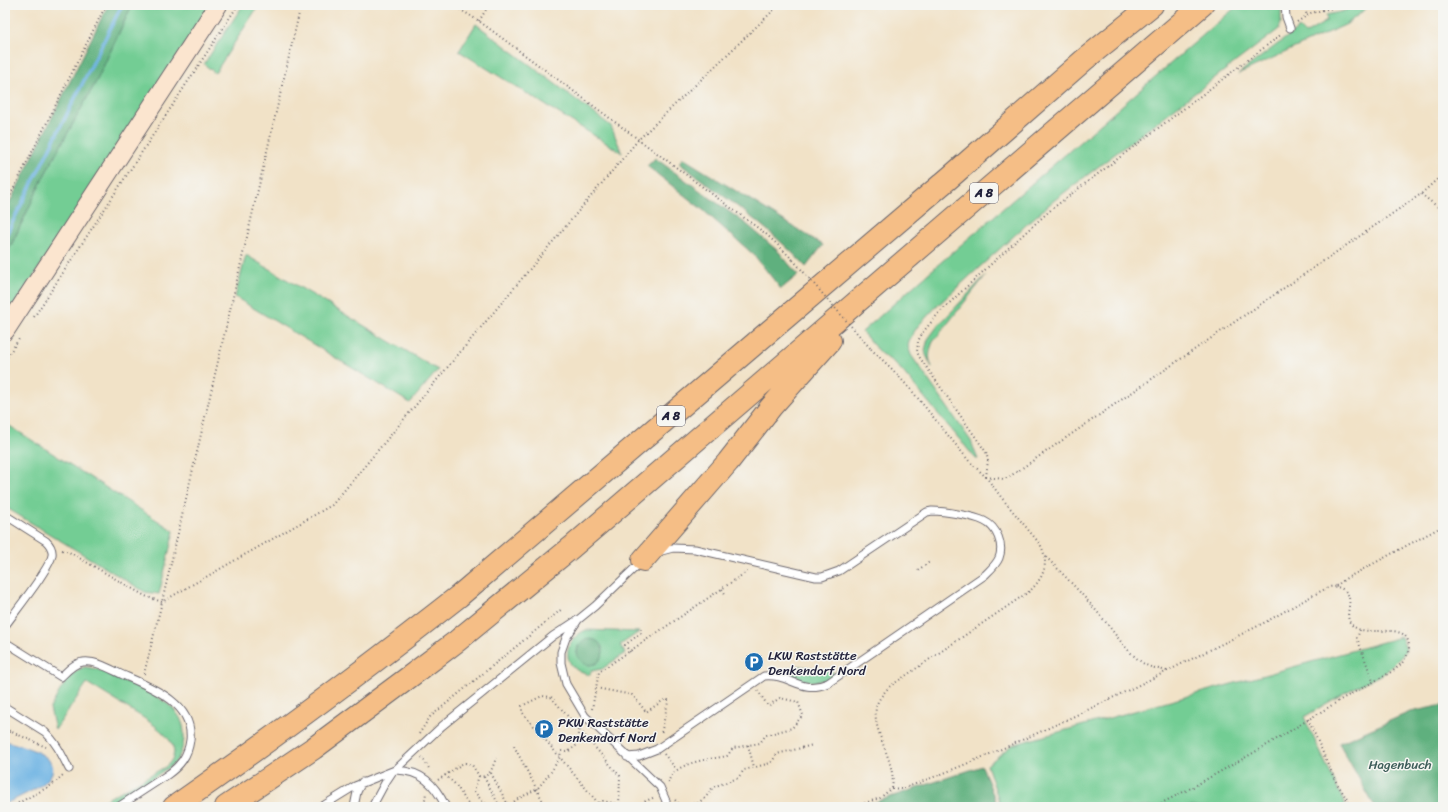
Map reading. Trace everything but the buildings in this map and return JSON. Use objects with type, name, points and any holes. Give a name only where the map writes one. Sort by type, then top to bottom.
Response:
[{"type":"highway","name":"A 8","points":[[174,807],[298,719],[459,596],[949,178],[1084,60],[1152,5]]},
{"type":"highway","name":"A 8","points":[[226,807],[314,748],[457,641],[572,547],[1202,5]]},
{"type":"highway","points":[[643,560],[728,462],[771,407],[902,264]]},
{"type":"main road","points":[[13,333],[218,5]]},
{"type":"lane","points":[[1285,5],[1286,17],[1290,28]]},
{"type":"lane","points":[[372,807],[385,783],[395,770],[442,726],[553,636],[579,619],[616,587],[643,560],[658,552],[673,548],[695,549],[816,577],[822,577],[844,568],[927,512],[932,511],[979,518],[986,522],[996,532],[1000,544],[999,558],[985,575],[828,683],[820,686],[802,686],[781,677],[764,676],[648,754],[627,757]]},
{"type":"lane","points":[[5,515],[46,541],[52,550],[52,557],[48,565],[5,626]]},
{"type":"lane","points":[[579,619],[566,638],[561,652],[566,684],[585,716],[666,792],[665,807]]},
{"type":"lane","points":[[5,642],[61,677],[76,664],[88,661],[101,665],[142,683],[164,695],[180,708],[188,723],[190,736],[184,759],[175,769],[118,807]]},
{"type":"lane","points":[[5,707],[45,732],[55,742],[69,769]]},
{"type":"lane","points":[[321,807],[346,790],[362,782],[395,770],[413,772],[426,779],[446,807]]},
{"type":"lane","points":[[354,807],[357,792],[362,782]]},
{"type":"path","points":[[5,206],[106,5]]},
{"type":"path","points":[[34,317],[238,5]]},
{"type":"path","points":[[142,683],[301,5]]},
{"type":"path","points":[[453,5],[479,21],[639,139],[780,246],[871,350],[892,369],[969,461],[986,477],[1040,544],[1046,557],[1104,620],[1115,636],[1136,657],[1146,664],[1168,671]]},
{"type":"path","points":[[479,21],[489,5]]},
{"type":"path","points":[[52,550],[69,552],[145,596],[162,602],[332,504],[639,139],[779,5]]},
{"type":"path","points":[[1304,5],[1307,16]]},
{"type":"path","points":[[986,477],[988,460],[986,452],[926,368],[917,352],[918,341],[923,332],[938,314],[1053,208],[1307,16],[1344,5]]},
{"type":"path","points":[[986,477],[1004,479],[1009,477],[1421,194],[1443,174]]},
{"type":"path","points":[[1421,194],[1443,211]]},
{"type":"path","points":[[5,360],[13,333]]},
{"type":"path","points":[[892,788],[902,789],[1012,745],[1168,671],[1276,617],[1326,589],[1335,587],[1345,579],[1443,526]]},
{"type":"path","points":[[853,807],[880,798],[892,788],[893,780],[891,770],[877,722],[876,708],[880,697],[889,687],[1030,591],[1038,584],[1043,574],[1046,565],[1046,557]]},
{"type":"path","points":[[918,570],[931,562]]},
{"type":"path","points":[[491,772],[509,807],[516,800],[537,790],[550,774],[560,757],[561,751],[569,751],[576,745],[579,723],[592,710],[599,672],[758,563]]},
{"type":"path","points":[[1154,807],[1262,748],[1308,719],[1393,671],[1400,665],[1407,656],[1408,643],[1405,636],[1396,631],[1371,632],[1360,630],[1353,626],[1349,617],[1350,599],[1343,589],[1335,587]]},
{"type":"path","points":[[722,589],[726,595]]},
{"type":"path","points":[[434,774],[416,750],[410,745],[430,717],[562,609]]},
{"type":"path","points":[[630,652],[625,645],[641,633],[641,629]]},
{"type":"path","points":[[1360,630],[1357,638],[1373,681]]},
{"type":"path","points":[[666,792],[669,779],[677,770],[686,765],[727,756],[733,748],[760,743],[766,735],[792,728],[803,715],[798,702],[780,698],[768,706],[753,683]]},
{"type":"path","points":[[596,688],[632,695],[646,712],[664,700],[668,700],[663,731],[654,743],[677,770]]},
{"type":"path","points":[[598,803],[522,712],[522,706],[542,696],[551,697],[620,776],[619,806]]},
{"type":"path","points":[[1308,719],[1336,782],[1350,807]]},
{"type":"path","points":[[5,729],[48,748],[58,748]]},
{"type":"path","points":[[5,734],[12,732]]},
{"type":"path","points":[[748,745],[754,767]]},
{"type":"path","points":[[666,792],[678,803],[692,806],[704,799],[712,787],[738,778],[744,770],[771,762],[777,754],[813,745]]},
{"type":"path","points":[[514,746],[546,807]]},
{"type":"path","points":[[470,807],[456,785],[445,775],[465,763],[472,765],[479,776],[484,777],[491,772],[496,758]]},
{"type":"path","points":[[11,807],[52,785],[69,769]]},
{"type":"path","points":[[479,776],[474,791],[478,797],[490,807]]},
{"type":"path","points":[[484,777],[500,807]]},
{"type":"path","points":[[592,807],[598,803],[606,801],[619,806],[632,807],[666,792]]},
{"type":"green space","points":[[108,5],[132,5],[97,80],[45,174],[5,258],[5,212]]},
{"type":"green space","points":[[132,5],[211,5],[5,320],[5,258],[45,174],[97,80]]},
{"type":"green space","points":[[243,5],[259,5],[215,73],[204,64]]},
{"type":"green space","points":[[1238,5],[1281,5],[1281,23],[1279,29],[1052,202],[937,306],[918,326],[911,337],[908,346],[911,355],[971,441],[978,459],[976,459],[896,364],[880,353],[862,332]]},
{"type":"green space","points":[[1355,5],[1370,5],[1347,24],[1238,74],[1299,28],[1305,34],[1327,21],[1326,15],[1344,11]]},
{"type":"green space","points":[[476,24],[611,126],[622,153],[459,51]]},
{"type":"green space","points":[[655,158],[749,226],[779,252],[798,275],[781,289],[754,255],[703,210],[647,166]]},
{"type":"green space","points":[[683,158],[823,245],[806,267],[777,238],[679,163]]},
{"type":"green space","points":[[246,255],[438,370],[410,403],[235,297]]},
{"type":"green space","points":[[986,275],[933,342],[930,355],[932,367],[925,350],[928,339],[937,327]]},
{"type":"green space","points":[[5,423],[174,531],[159,594],[145,592],[5,507]]},
{"type":"green space","points":[[586,630],[639,632],[620,645],[625,653],[602,669],[591,671],[590,675],[580,672],[569,661],[569,648],[572,641]],"holes":[[[578,646],[601,659],[594,664],[577,654]]]},
{"type":"green space","points":[[1401,637],[1406,649],[1402,656],[1386,672],[1344,693],[1304,717],[1346,807],[1001,807],[987,765],[1012,745]]},
{"type":"green space","points":[[590,639],[599,643],[603,652],[599,661],[590,665],[581,661],[577,652],[581,643]]},
{"type":"green space","points":[[800,666],[832,671],[834,674],[822,680],[809,681],[796,678],[784,671],[788,668]]},
{"type":"green space","points":[[85,667],[97,669],[160,698],[180,717],[183,726],[184,740],[180,755],[174,764],[109,807],[92,807],[165,767],[172,758],[174,749],[163,732],[87,683],[55,730],[50,708],[69,678],[79,669]]},
{"type":"green space","name":"Hagenbuch","points":[[1443,705],[1443,807],[1375,807],[1339,743],[1410,712]]},
{"type":"green space","points":[[982,766],[998,807],[861,807]]},
{"type":"water","points":[[5,741],[31,749],[48,759],[52,765],[52,773],[43,784],[5,804]]},
{"type":"waterway","points":[[5,237],[122,5]]},
{"type":"place","name":"LKW Raststätte Denkendorf Nord","points":[[754,662]]},
{"type":"place","name":"PKW Raststätte Denkendorf Nord","points":[[544,729]]}]
